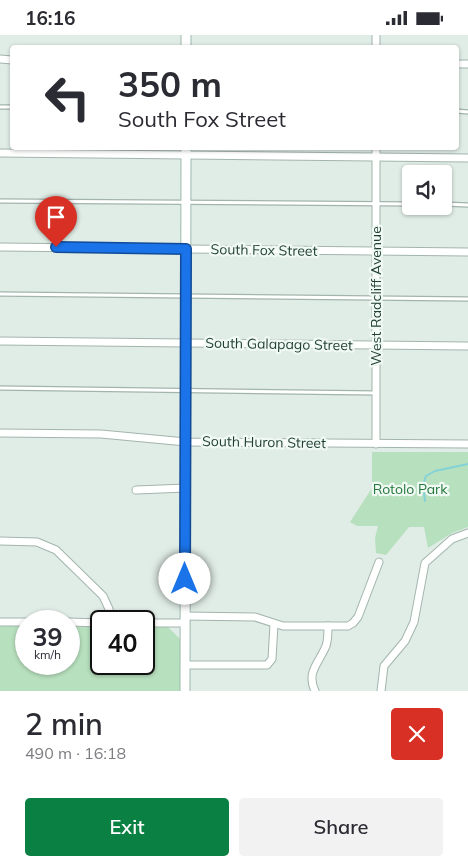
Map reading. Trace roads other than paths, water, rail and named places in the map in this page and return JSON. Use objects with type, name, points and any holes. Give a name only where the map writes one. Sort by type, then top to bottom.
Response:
[{"type":"street","name":"West Radcliff Avenue","points":[[376,150],[376,444]]},
{"type":"street","points":[[185,691],[186,151]]},
{"type":"street","points":[[0,153],[186,151],[376,157],[468,157]]},
{"type":"street","name":"South Fox Street","points":[[0,247],[468,252]]},
{"type":"street","name":"South Galapago Street","points":[[0,341],[468,346]]},
{"type":"street","name":"South Huron Street","points":[[0,433],[101,434],[186,442],[468,445]]},
{"type":"street","points":[[136,490],[186,488]]},
{"type":"street","points":[[381,691],[384,666],[405,641],[414,622],[425,563],[452,539],[468,533]]},
{"type":"street","points":[[0,541],[37,542],[56,550],[103,596],[109,610]]},
{"type":"street","points":[[155,622],[255,617],[274,624],[328,627],[348,626],[356,621],[379,562]]},
{"type":"street","points":[[0,622],[15,622]]},
{"type":"street","points":[[185,665],[259,666],[270,663],[274,624]]},
{"type":"street","points":[[315,691],[312,673],[326,646],[328,627]]},
{"type":"lane","points":[[0,201],[402,204]]},
{"type":"lane","points":[[452,204],[468,205]]},
{"type":"lane","points":[[0,294],[468,299]]},
{"type":"lane","points":[[0,388],[376,393]]},
{"type":"waterway","points":[[425,501],[423,485],[426,476],[435,471],[468,464]]},
{"type":"park label","name":"Rotolo Park","points":[[410,489]]}]
